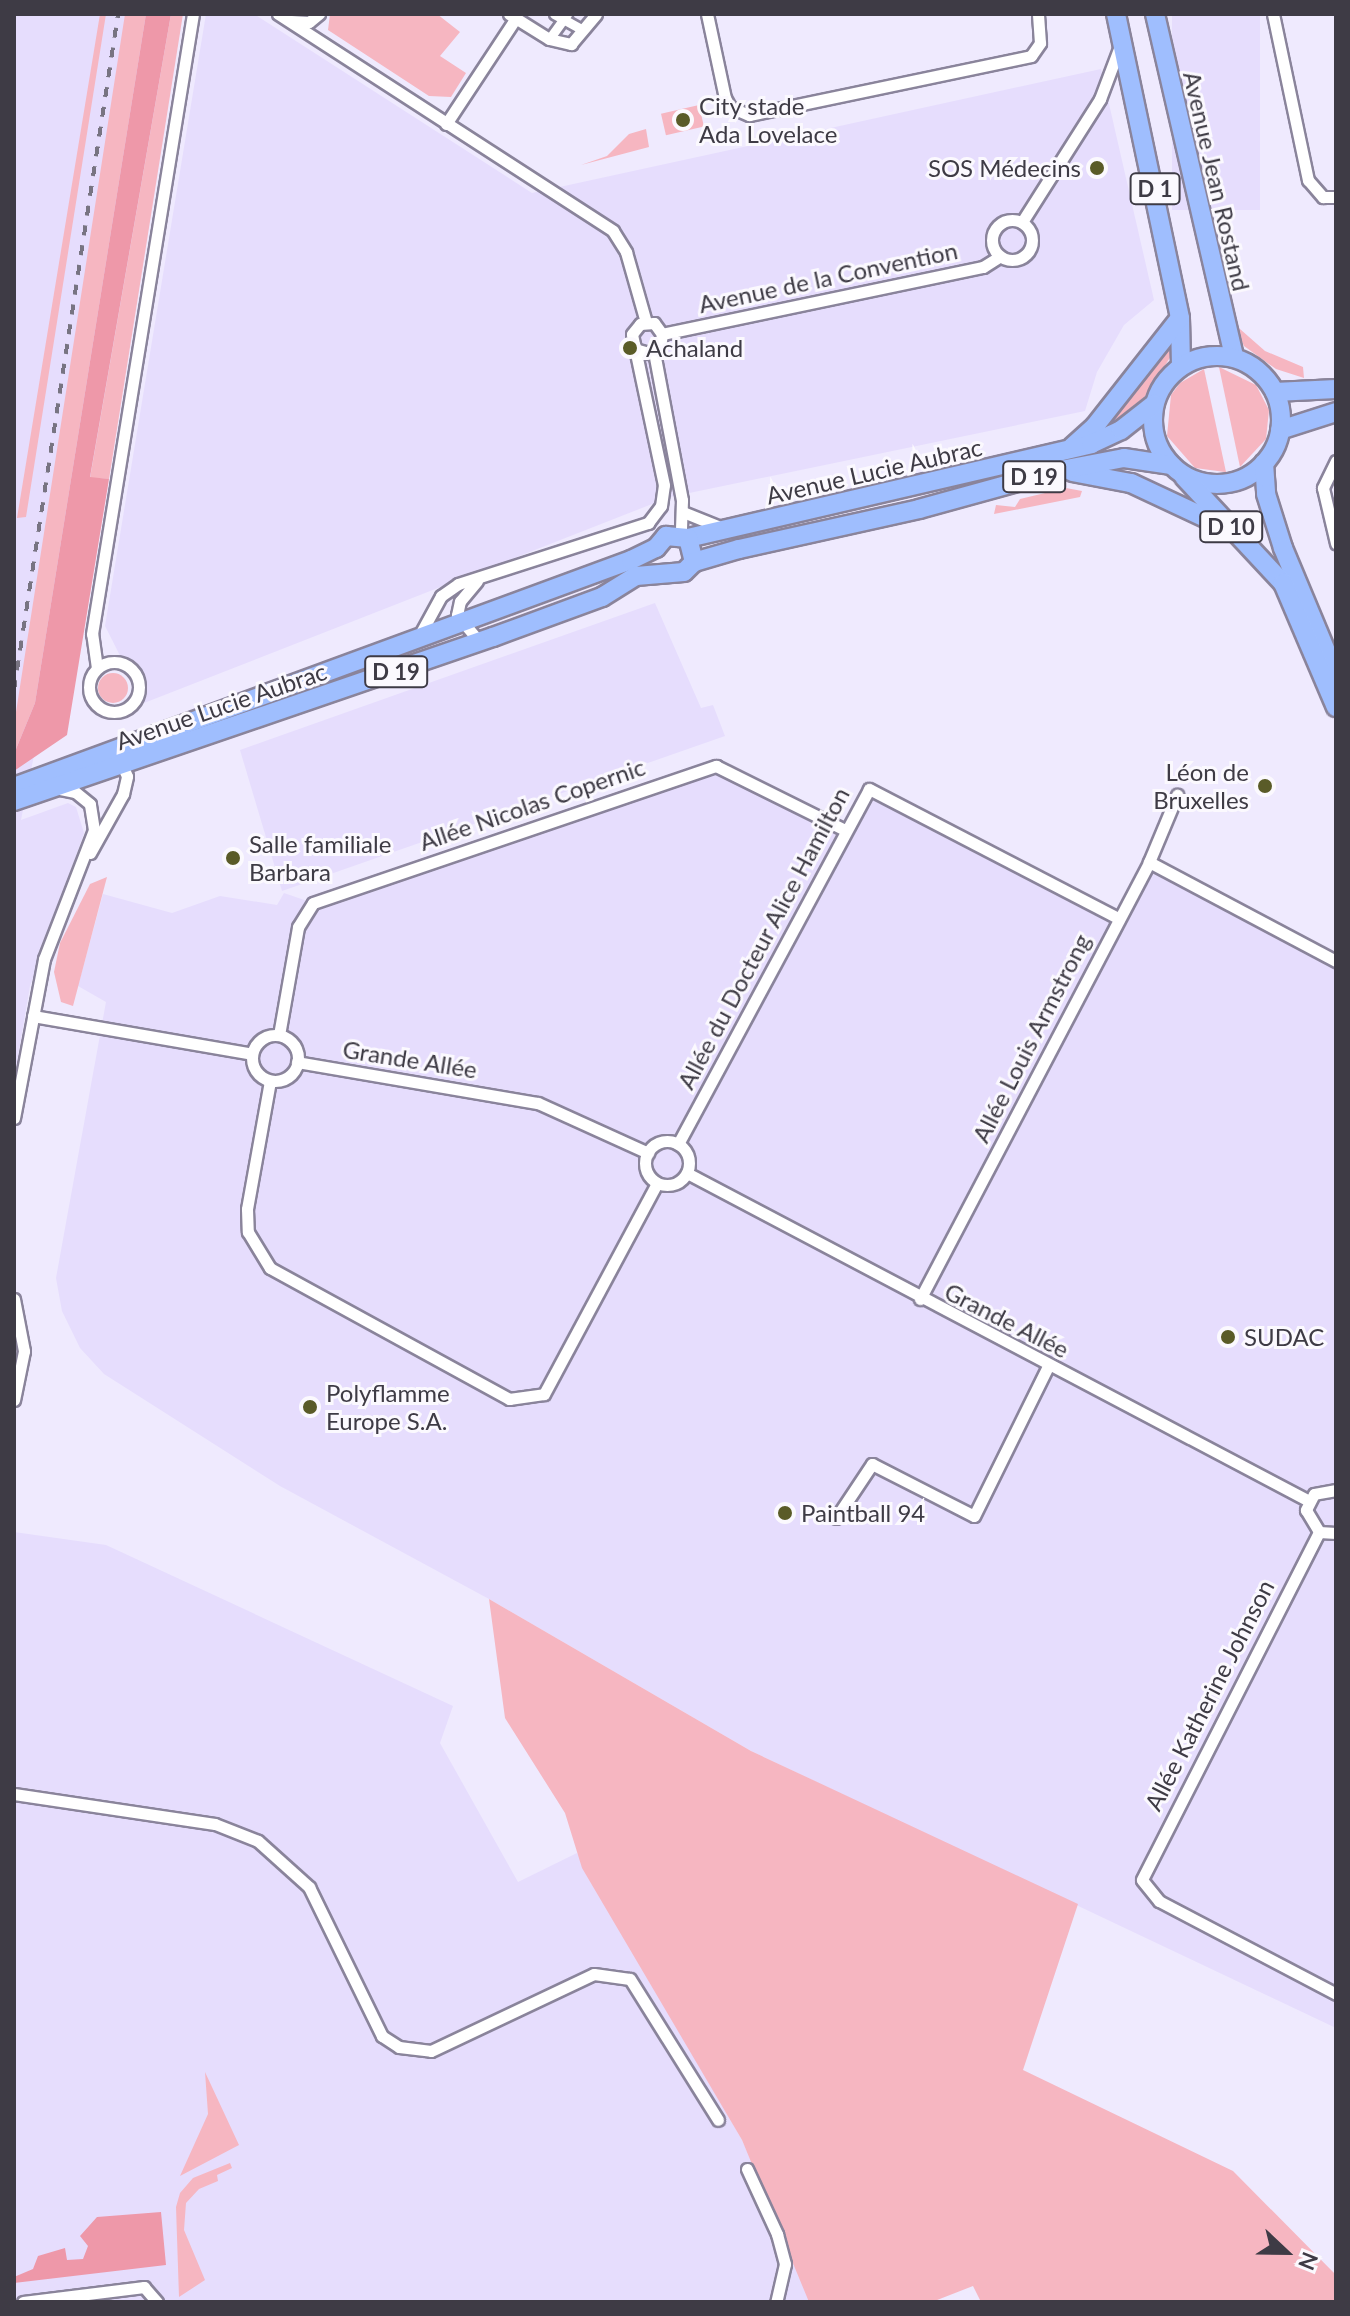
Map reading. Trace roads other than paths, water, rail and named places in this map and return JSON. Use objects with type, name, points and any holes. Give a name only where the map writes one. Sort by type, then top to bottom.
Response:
[{"type":"main road","name":"D 1","points":[[1116,14],[1180,318],[1181,366]]},
{"type":"main road","name":"Avenue Jean Rostand","points":[[1155,14],[1234,357]]},
{"type":"main road","points":[[1071,448],[1095,426],[1180,318]]},
{"type":"main road","points":[[1208,356],[1234,357],[1258,371],[1275,392],[1280,430],[1264,463],[1226,484],[1206,483],[1175,469],[1154,434],[1154,404],[1181,366],[1208,356]]},
{"type":"main road","points":[[1275,392],[1336,389]]},
{"type":"main road","name":"Avenue Lucie Aubrac","points":[[14,801],[656,548],[666,536],[733,528],[1071,448],[1115,434],[1154,404]]},
{"type":"main road","points":[[1280,430],[1336,412]]},
{"type":"main road","name":"Avenue Lucie Aubrac","points":[[14,787],[119,758],[480,642],[602,597],[636,576],[684,572],[694,562],[1116,459],[1175,469]]},
{"type":"main road","name":"D 10","points":[[1264,463],[1266,494],[1283,548],[1336,675]]},
{"type":"main road","name":"D 10","points":[[1175,469],[1283,583],[1336,707]]},
{"type":"main road","points":[[1061,470],[1131,483],[1212,521],[1227,523]]},
{"type":"main road","points":[[685,536],[694,562]]},
{"type":"main road","points":[[656,548],[655,557],[666,572]]},
{"type":"street","points":[[97,668],[115,662],[132,669],[139,687],[131,705],[114,711],[96,704],[89,686],[97,668],[92,634],[193,14]]},
{"type":"street","points":[[282,17],[309,22],[319,14],[325,45]]},
{"type":"street","points":[[446,124],[513,16],[549,39],[571,44],[596,14]]},
{"type":"street","points":[[707,14],[725,98],[730,107],[749,115],[1031,56],[1040,43],[1038,14]]},
{"type":"street","points":[[1273,14],[1308,180],[1323,197],[1336,197]]},
{"type":"street","points":[[552,35],[561,16],[581,29]]},
{"type":"street","points":[[282,17],[613,231],[630,265],[646,322],[662,334],[654,352],[685,536]]},
{"type":"street","points":[[1022,222],[1106,89],[1122,41]]},
{"type":"street","points":[[1004,221],[1022,222],[1032,237],[1030,249],[1017,260],[999,257],[991,240],[995,229],[1004,221]]},
{"type":"street","name":"Avenue de la Convention","points":[[662,334],[983,267],[999,257]]},
{"type":"street","points":[[417,640],[441,596],[484,576],[648,523],[661,506],[664,485],[638,350],[632,334],[646,322]]},
{"type":"street","points":[[638,350],[654,352]]},
{"type":"street","points":[[1336,461],[1323,488],[1336,543]]},
{"type":"street","points":[[683,512],[705,525],[733,528]]},
{"type":"street","points":[[480,642],[460,623],[460,601],[484,576]]},
{"type":"street","points":[[14,1118],[44,959],[85,859],[120,804],[127,776],[119,758]]},
{"type":"street","name":"Allée Nicolas Copernic","points":[[279,1035],[298,927],[313,903],[716,766],[843,829]]},
{"type":"street","points":[[52,788],[75,792],[94,811],[85,859]]},
{"type":"street","name":"Allée du Docteur Alice Hamilton","points":[[678,1144],[863,793],[874,790],[1118,918]]},
{"type":"street","name":"Allée Louis Armstrong","points":[[920,1299],[1149,862],[1177,795]]},
{"type":"street","points":[[1149,862],[1336,961]]},
{"type":"street","points":[[33,1016],[252,1054]]},
{"type":"street","points":[[279,1035],[294,1045],[297,1062],[288,1077],[270,1081],[255,1071],[252,1054],[262,1039],[279,1035]]},
{"type":"street","name":"Grande Allée","points":[[297,1062],[538,1103],[648,1153]]},
{"type":"street","points":[[270,1081],[247,1209],[248,1232],[270,1268],[509,1399],[544,1394],[657,1183]]},
{"type":"street","points":[[661,1142],[678,1144],[689,1157],[687,1173],[674,1184],[657,1183],[646,1170],[648,1153],[661,1142]]},
{"type":"street","name":"Grande Allée","points":[[687,1173],[920,1299],[1309,1501]]},
{"type":"street","points":[[14,1299],[24,1351],[14,1400]]},
{"type":"street","points":[[836,1518],[872,1464],[974,1516],[1048,1366]]},
{"type":"street","points":[[1336,1490],[1322,1490],[1309,1501],[1307,1518],[1319,1532],[1336,1533]]},
{"type":"street","name":"Allée Katherine Johnson","points":[[1319,1532],[1142,1880],[1159,1901],[1336,1994]]},
{"type":"street","points":[[14,1794],[215,1824],[258,1841],[309,1887],[382,2036],[399,2047],[431,2051],[594,1974],[630,1979],[718,2120]]},
{"type":"street","points":[[747,2169],[777,2234],[785,2264],[776,2302]]},
{"type":"street","points":[[23,2302],[144,2287],[157,2302]]},
{"type":"railway","points":[[14,690],[118,14]]},
{"type":"place","name":"City stade Ada Lovelace","points":[[683,120]]},
{"type":"place","name":"SOS Médecins","points":[[1097,168]]},
{"type":"place","name":"Achaland","points":[[630,348]]},
{"type":"place","name":"Léon de Bruxelles","points":[[1265,786]]},
{"type":"place","name":"Salle familiale Barbara","points":[[233,858]]},
{"type":"place","name":"SUDAC","points":[[1228,1337]]},
{"type":"place","name":"Polyflamme Europe S.A.","points":[[310,1407]]},
{"type":"place","name":"Paintball 94","points":[[785,1513]]}]
